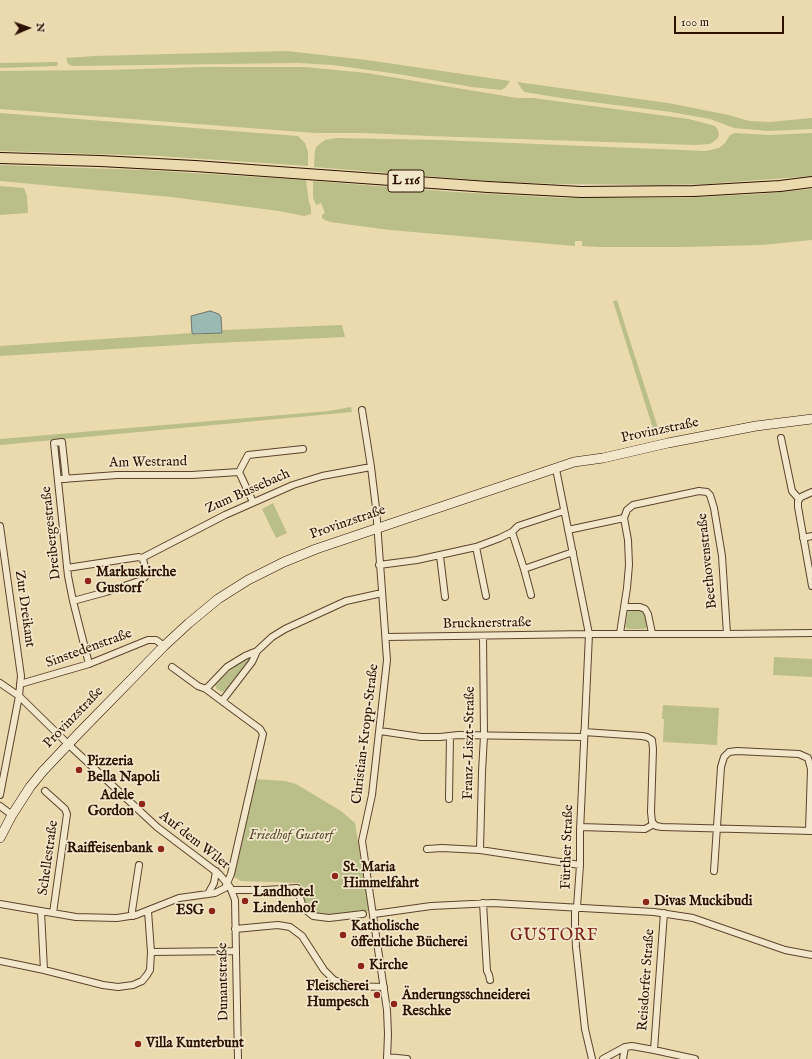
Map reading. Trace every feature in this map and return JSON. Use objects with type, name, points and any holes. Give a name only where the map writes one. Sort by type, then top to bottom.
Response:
[{"type":"main road","name":"L 116","points":[[0,158],[181,165],[488,187],[581,192],[694,191],[780,186],[812,182]]},
{"type":"street","name":"Christian-Kropp-Straße","points":[[362,410],[376,508],[376,528],[387,664],[371,805],[362,833],[362,841],[374,914],[388,1021],[387,1058]]},
{"type":"street","name":"Provinzstraße","points":[[0,838],[24,795],[39,775],[68,744],[164,646],[207,608],[248,580],[293,558],[376,528],[579,461],[603,458],[692,438],[768,424],[812,419]]},
{"type":"street","points":[[781,438],[792,491],[799,499]]},
{"type":"street","name":"Dreibergestraße","points":[[66,479],[62,442],[54,443],[67,568],[73,601],[89,664]]},
{"type":"street","points":[[253,502],[239,472],[248,455],[303,449]]},
{"type":"street","name":"Zum Bussebach","points":[[142,558],[204,525],[253,502],[314,478],[371,467]]},
{"type":"street","name":"Fürther Straße","points":[[556,469],[588,634],[580,827],[580,865],[578,907],[575,912],[576,947],[585,1034],[592,1059]]},
{"type":"street","name":"Am Westrand","points":[[58,479],[117,475],[192,475],[239,472]]},
{"type":"street","name":"Beethovenstraße","points":[[624,518],[627,510],[633,505],[699,491],[707,492],[710,495],[714,508],[722,556],[727,634]]},
{"type":"street","points":[[812,492],[803,495],[799,499],[798,511],[812,586]]},
{"type":"street","points":[[379,565],[440,556],[476,547],[495,541],[512,532],[518,526],[564,511]]},
{"type":"street","points":[[568,530],[624,518],[628,534],[629,554],[628,580],[620,633]]},
{"type":"street","name":"Zur Dreikant","points":[[0,526],[21,672],[19,696]]},
{"type":"street","points":[[512,532],[531,596]]},
{"type":"street","points":[[803,538],[812,536]]},
{"type":"street","points":[[476,547],[486,596]]},
{"type":"street","points":[[524,569],[573,552]]},
{"type":"street","points":[[440,556],[445,597]]},
{"type":"street","points":[[67,568],[142,558],[146,574],[143,580],[73,601]]},
{"type":"street","points":[[206,689],[227,667],[245,656],[257,651],[272,637],[304,620],[346,601],[382,593]]},
{"type":"street","points":[[624,607],[640,606],[645,609],[648,614],[652,633]]},
{"type":"street","points":[[588,634],[812,633]]},
{"type":"street","name":"Brucknerstraße","points":[[386,637],[588,634]]},
{"type":"street","name":"Franz-Liszt-Straße","points":[[480,850],[484,736],[483,636]]},
{"type":"street","name":"Sinstedenstraße","points":[[20,684],[89,664],[148,640],[156,640],[164,646]]},
{"type":"street","points":[[222,701],[252,662],[257,651]]},
{"type":"street","points":[[172,667],[198,686],[206,689],[260,729],[263,733],[228,883]]},
{"type":"street","name":"Auf dem Wiler","points":[[0,683],[19,696],[157,827],[216,872],[228,883],[235,900],[235,929]]},
{"type":"street","points":[[0,795],[19,696]]},
{"type":"street","points":[[380,731],[420,736],[584,735],[647,737],[652,740],[654,749],[651,818],[654,824],[662,827],[718,828],[810,830],[810,757],[799,754],[733,751],[726,754],[721,767],[718,828],[714,871]]},
{"type":"street","points":[[449,799],[450,736]]},
{"type":"street","name":"Schellestraße","points":[[45,791],[65,808],[67,814],[52,913]]},
{"type":"street","points":[[0,806],[12,815]]},
{"type":"street","points":[[580,827],[646,829],[654,824]]},
{"type":"street","points":[[427,849],[442,848],[480,850],[580,865]]},
{"type":"street","points":[[133,916],[132,911],[139,865]]},
{"type":"street","points":[[208,894],[214,883],[216,872]]},
{"type":"street","name":"Schellestraße","points":[[0,904],[89,918],[117,918],[133,916],[180,898],[220,891],[228,883]]},
{"type":"street","points":[[232,890],[298,888],[302,904],[313,916],[333,918],[363,914]]},
{"type":"street","points":[[374,914],[431,906],[482,903],[514,903],[664,913],[693,918],[785,950],[812,956]]},
{"type":"street","points":[[482,903],[487,971],[490,980]]},
{"type":"street","points":[[41,911],[44,970]]},
{"type":"street","points":[[0,962],[44,970],[103,985],[130,986],[140,983],[147,976],[150,966],[151,952],[148,911]]},
{"type":"street","name":"Reisdorfer Straße","points":[[654,1050],[664,913]]},
{"type":"street","points":[[235,929],[278,925],[290,927],[302,936],[330,977],[346,986],[384,987]]},
{"type":"street","name":"Dunantstraße","points":[[235,929],[238,1059]]},
{"type":"street","points":[[151,952],[236,951]]},
{"type":"street","points":[[604,1059],[625,1048],[635,1047],[695,1059]]},
{"type":"street","name":"Reisdorfer Straße","points":[[622,1059],[625,1048]]},
{"type":"street","points":[[387,1058],[407,1059]]},
{"type":"green space","points":[[287,51],[367,60],[510,81],[506,87],[501,90],[472,87],[398,74],[333,65],[298,63],[72,66],[68,64],[66,58]]},
{"type":"green space","points":[[58,62],[57,66],[0,68],[0,63]]},
{"type":"green space","points":[[203,67],[304,67],[367,73],[517,98],[533,98],[689,119],[715,126],[719,135],[717,139],[710,144],[695,145],[364,133],[315,133],[0,109],[0,71]]},
{"type":"green space","points":[[517,82],[668,103],[729,115],[749,121],[770,122],[812,118],[812,129],[768,131],[734,128],[710,119],[671,112],[524,92]]},
{"type":"green space","points":[[0,113],[298,136],[305,143],[308,152],[308,166],[159,156],[0,151]]},
{"type":"green space","points":[[735,133],[769,135],[812,133],[812,176],[707,184],[559,184],[502,182],[314,167],[315,150],[317,146],[325,140],[336,138],[440,140],[706,151],[719,148],[725,143],[730,135]]},
{"type":"green space","points":[[0,165],[143,170],[306,180],[311,214],[304,216],[279,211],[171,197],[0,181]]},
{"type":"green space","points":[[313,181],[455,192],[565,198],[681,198],[759,194],[812,189],[812,240],[761,245],[600,247],[582,246],[582,241],[575,241],[575,246],[390,230],[330,222],[325,220],[322,218],[322,215],[325,213],[321,203],[316,205],[313,198]]},
{"type":"green space","points":[[0,186],[24,188],[27,196],[28,213],[0,215]]},
{"type":"green space","points":[[617,300],[660,434],[655,435],[613,301]]},
{"type":"green space","points":[[342,325],[345,337],[195,344],[0,356],[0,346],[192,333],[195,335],[222,333],[223,330]]},
{"type":"green space","points":[[351,407],[352,412],[0,445],[0,439],[329,411]]},
{"type":"green space","points":[[273,503],[287,533],[276,538],[262,509]]},
{"type":"green space","points":[[628,610],[643,611],[646,615],[648,627],[644,629],[628,629],[625,627]]},
{"type":"green space","points":[[254,655],[226,690],[222,692],[217,689],[215,686],[216,683],[223,676],[240,662]]},
{"type":"green space","points":[[774,657],[812,659],[812,677],[773,675]]},
{"type":"green space","points":[[663,705],[719,708],[717,745],[663,742]]},
{"type":"green space","name":"Friedhof Gustorf","points":[[256,779],[285,781],[296,784],[341,811],[355,823],[369,911],[341,915],[319,915],[311,912],[306,905],[300,883],[241,881],[234,877]]},
{"type":"water","points":[[210,311],[219,314],[221,317],[222,333],[193,334],[191,316]]},
{"type":"place","name":"Markuskirche Gustorf","points":[[88,581]]},
{"type":"place","name":"Pizzeria Bella Napoli","points":[[79,770]]},
{"type":"place","name":"Adele Gordon","points":[[142,804]]},
{"type":"place","name":"Raiffeisenbank","points":[[161,849]]},
{"type":"place","name":"St. Maria Himmelfahrt","points":[[335,876]]},
{"type":"place","name":"Landhotel Lindenhof","points":[[245,901]]},
{"type":"place","name":"Divas Muckibudi","points":[[646,902]]},
{"type":"place","name":"ESG","points":[[212,911]]},
{"type":"place","name":"Katholische öffentliche Bücherei","points":[[343,935]]},
{"type":"place","name":"Kirche","points":[[361,966]]},
{"type":"place","name":"Fleischerei Humpesch","points":[[377,995]]},
{"type":"place","name":"Änderungsschneiderei Reschke","points":[[394,1004]]},
{"type":"place","name":"Villa Kunterbunt","points":[[138,1044]]},
{"type":"district","name":"GUSTORF","points":[[554,937]]}]
